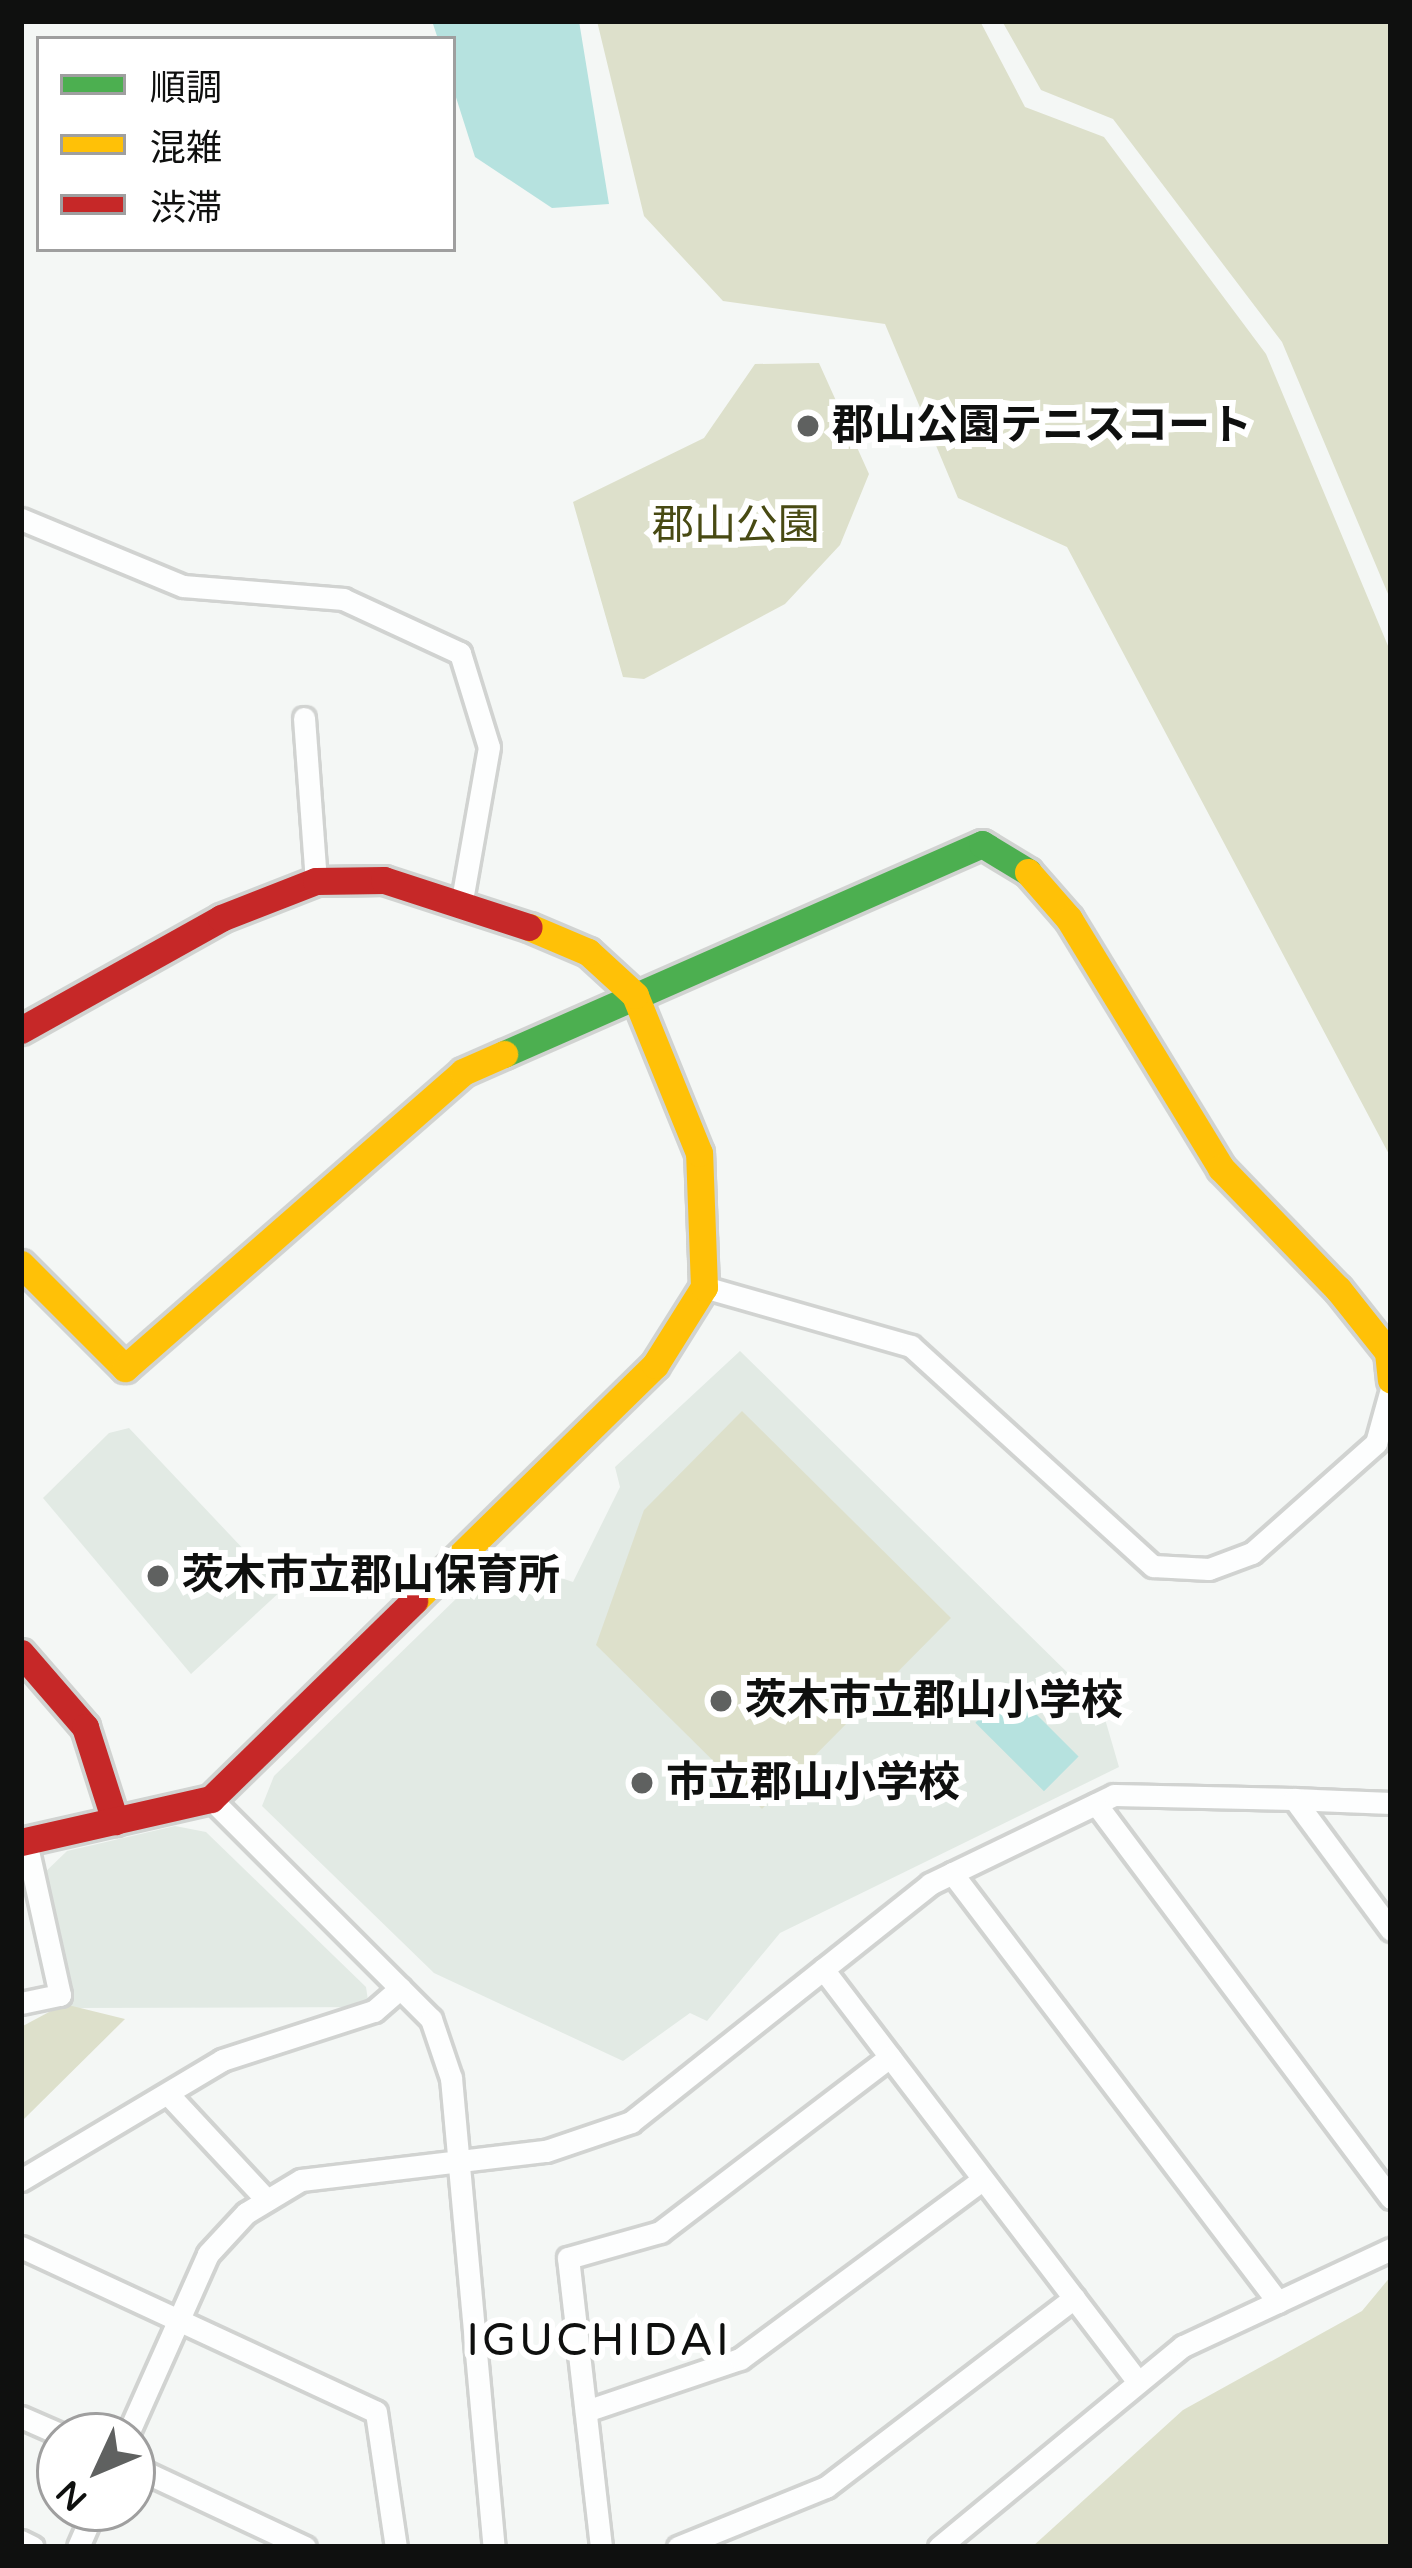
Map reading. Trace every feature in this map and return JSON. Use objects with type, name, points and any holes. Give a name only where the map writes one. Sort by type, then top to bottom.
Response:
[{"type":"street","points":[[21,519],[183,586],[343,599],[460,653],[489,747],[462,901]]},
{"type":"street","points":[[304,718],[316,880]]},
{"type":"street","points":[[21,1264],[125,1368],[218,1298],[414,1106],[635,995],[954,850],[982,844],[1017,859],[1069,919],[1221,1168],[1338,1289],[1388,1352],[1391,1384],[1376,1443],[1252,1553],[1209,1569],[1154,1566],[911,1346],[704,1287]]},
{"type":"street","points":[[21,1030],[221,918],[316,880],[384,880],[462,901],[588,952],[635,995],[698,1153],[704,1287],[656,1365],[212,1799],[23,1842],[60,1995],[21,2003]]},
{"type":"street","points":[[21,1653],[85,1727],[115,1821]]},
{"type":"street","points":[[138,2412],[208,2254],[267,2200],[301,2180],[546,2151],[632,2122],[823,1969],[952,1874],[1096,1804],[1294,1798],[1391,1803]]},
{"type":"street","points":[[1294,1798],[1391,1930]]},
{"type":"street","points":[[212,1799],[400,1988],[438,2039],[458,2159],[494,2547]]},
{"type":"street","points":[[1096,1804],[1391,2198]]},
{"type":"street","points":[[952,1874],[1278,2302]]},
{"type":"street","points":[[823,1969],[1138,2382]]},
{"type":"street","points":[[21,2180],[222,2060],[374,2011],[400,1988]]},
{"type":"street","points":[[601,2547],[568,2258],[660,2232],[890,2057]]},
{"type":"street","points":[[168,2093],[267,2200]]},
{"type":"street","points":[[586,2411],[740,2359],[983,2179]]},
{"type":"street","points":[[21,2247],[376,2413],[396,2547]]},
{"type":"street","points":[[939,2547],[1184,2346],[1391,2249]]},
{"type":"street","points":[[678,2547],[826,2487],[1074,2298]]},
{"type":"street","points":[[156,2477],[305,2547]]},
{"type":"street","points":[[21,2542],[33,2547]]},
{"type":"shaded area","name":"茨木市立郡山小学校","points":[[740,1351],[1079,1684],[1105,1719],[1119,1767],[780,1933],[707,2021],[690,2013],[623,2061],[434,1973],[262,1806],[274,1776],[499,1557],[573,1582],[620,1487],[615,1467]]},
{"type":"shaded area","points":[[129,1428],[282,1590],[191,1674],[43,1498],[109,1433]]},
{"type":"shaded area","points":[[175,1826],[206,1832],[366,1987],[369,2007],[70,2008],[39,1878],[67,1851]]},
{"type":"green space","points":[[597,21],[980,21],[1025,107],[1104,137],[1266,354],[1391,653],[1391,1158],[1067,547],[958,498],[885,324],[723,301],[644,216]]},
{"type":"green space","points":[[1002,21],[1391,21],[1391,601],[1282,342],[1113,119],[1041,90]]},
{"type":"green space","name":"郡山公園","points":[[819,363],[869,474],[840,545],[785,604],[644,679],[623,677],[573,502],[704,438],[755,364]]},
{"type":"green space","points":[[742,1411],[951,1618],[762,1809],[596,1645],[644,1510]]},
{"type":"green space","points":[[64,2004],[125,2019],[21,2122],[21,2027]]},
{"type":"green space","points":[[1391,2276],[1391,2547],[1032,2547],[1183,2410],[1362,2311]]},
{"type":"water","points":[[432,21],[579,21],[609,204],[552,208],[475,157],[456,97],[456,36],[437,36]]},
{"type":"water","points":[[1010,1688],[1079,1757],[1044,1791],[975,1723]]},
{"type":"traffic: fast","points":[[504,1054],[982,844],[1028,872]]},
{"type":"traffic: slow","points":[[1028,872],[1069,919],[1221,1168],[1338,1289],[1388,1352],[1391,1380]]},
{"type":"traffic: slow","points":[[414,1601],[655,1365],[704,1287],[699,1153],[635,995],[588,952],[529,927]]},
{"type":"traffic: slow","points":[[21,1264],[125,1368],[463,1072],[504,1054]]},
{"type":"traffic: jam","points":[[21,1030],[221,918],[316,881],[384,880],[529,927]]},
{"type":"traffic: jam","points":[[21,1842],[211,1799],[414,1601]]},
{"type":"traffic: jam","points":[[21,1653],[85,1727],[115,1821]]},
{"type":"place","name":"郡山公園テニスコート","points":[[808,426]]},
{"type":"place","name":"茨木市立郡山保育所","points":[[158,1576]]},
{"type":"place","name":"茨木市立郡山小学校","points":[[721,1701]]},
{"type":"place","name":"市立郡山小学校","points":[[642,1783]]},
{"type":"district","name":"IGUCHIDAI","points":[[599,2342]]}]
